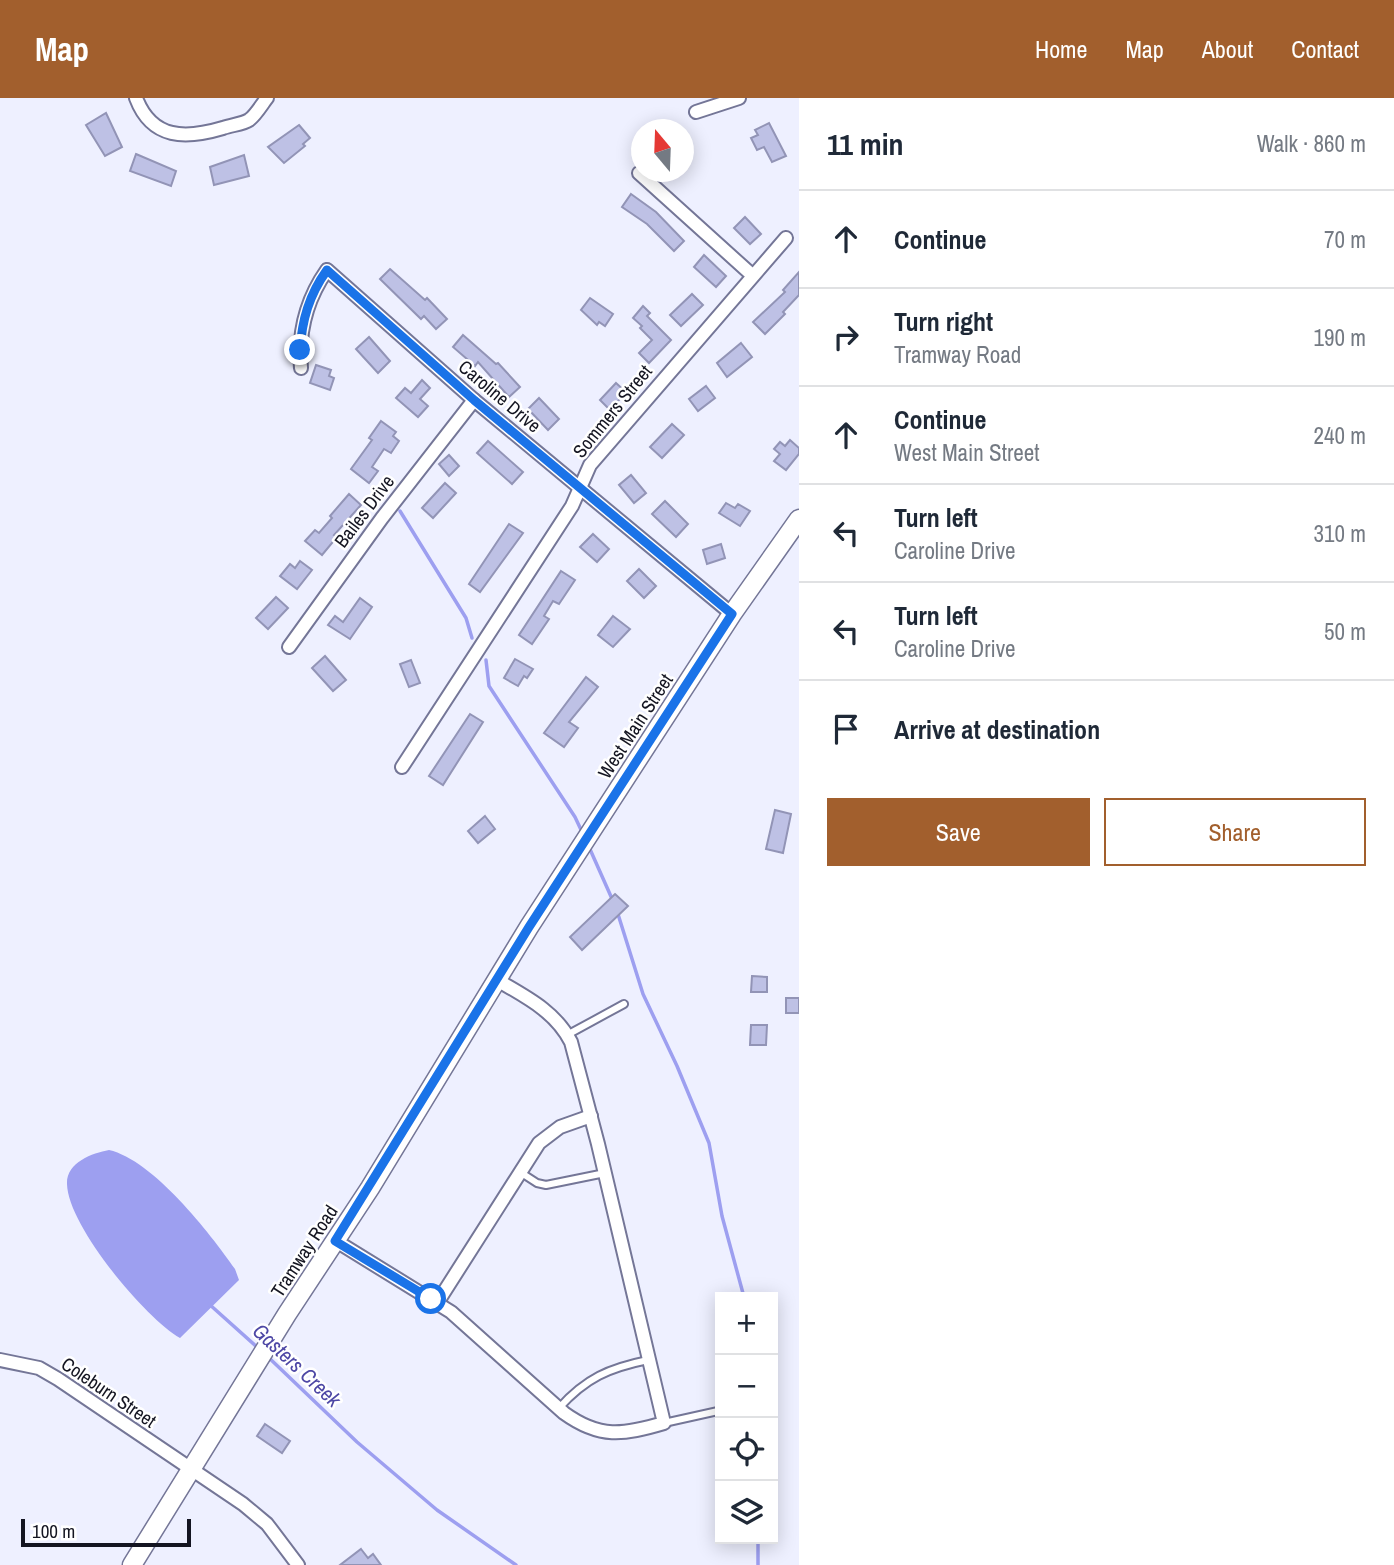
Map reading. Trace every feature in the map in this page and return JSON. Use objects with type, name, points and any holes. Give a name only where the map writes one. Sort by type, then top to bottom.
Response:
[{"type":"main road","name":"West Main Street","points":[[510,959],[732,614],[799,519]]},
{"type":"main road","name":"Tramway Road","points":[[132,1565],[510,959]]},
{"type":"street","points":[[136,98],[140,109],[155,126],[178,136],[207,133],[249,120],[267,98]]},
{"type":"street","points":[[696,112],[739,98]]},
{"type":"street","points":[[649,182],[752,275]]},
{"type":"street","name":"Sommers Street","points":[[402,767],[572,506],[590,465],[786,238]]},
{"type":"street","name":"Caroline Drive","points":[[301,368],[304,316],[312,295],[327,270],[474,400],[732,614]]},
{"type":"street","name":"Bailes Drive","points":[[289,647],[382,518],[474,400]]},
{"type":"street","points":[[335,1241],[451,1312],[580,1424],[612,1434],[664,1423],[576,1058],[567,1035],[554,1017],[497,979]]},
{"type":"street","points":[[437,1303],[539,1143],[560,1127],[591,1116]]},
{"type":"street","name":"Coleburn Street","points":[[0,1360],[39,1368],[58,1379],[243,1504],[267,1524],[298,1565]]},
{"type":"lane","points":[[567,1035],[624,1004]]},
{"type":"lane","points":[[520,1172],[537,1183],[547,1185],[605,1173]]},
{"type":"lane","points":[[559,1408],[576,1389],[590,1379],[610,1370],[648,1360]]},
{"type":"lane","points":[[664,1423],[715,1412]]},
{"type":"water","points":[[109,1150],[144,1168],[162,1183],[196,1218],[235,1269],[239,1280],[180,1338],[129,1292],[94,1246],[71,1202],[67,1184],[71,1170],[81,1160]]},
{"type":"building","points":[[106,113],[122,147],[105,156],[86,125]]},
{"type":"building","points":[[769,123],[786,156],[772,162],[764,147],[757,150],[751,138],[758,135],[755,130]]},
{"type":"building","points":[[299,125],[310,138],[303,144],[305,146],[284,163],[268,147]]},
{"type":"building","points":[[136,154],[176,171],[171,186],[130,171]]},
{"type":"building","points":[[244,155],[249,176],[214,185],[210,167]]},
{"type":"building","points":[[631,194],[656,212],[684,241],[674,251],[647,224],[622,207]]},
{"type":"building","points":[[745,217],[761,234],[750,244],[734,228]]},
{"type":"building","points":[[704,255],[726,276],[716,287],[694,267]]},
{"type":"building","points":[[390,269],[425,300],[427,298],[447,319],[436,329],[424,316],[421,319],[380,279]]},
{"type":"building","points":[[799,272],[799,295],[765,334],[753,322],[785,292],[783,290]]},
{"type":"building","points":[[692,294],[703,305],[681,326],[670,315]]},
{"type":"building","points":[[590,298],[613,314],[605,326],[599,322],[597,325],[581,310]]},
{"type":"building","points":[[643,306],[650,313],[647,316],[671,340],[649,363],[639,353],[652,340],[633,318]]},
{"type":"building","points":[[463,335],[498,363],[520,387],[509,397],[478,362],[475,366],[453,347]]},
{"type":"building","points":[[369,337],[390,361],[378,373],[356,349]]},
{"type":"building","points":[[741,343],[752,357],[727,377],[717,363]]},
{"type":"building","points":[[316,365],[331,370],[329,376],[334,378],[330,390],[310,383]]},
{"type":"building","points":[[422,380],[430,388],[420,399],[428,406],[418,417],[396,398],[405,388],[411,393]]},
{"type":"building","points":[[616,383],[626,392],[610,410],[600,400]]},
{"type":"building","points":[[706,386],[715,398],[698,411],[689,399]]},
{"type":"building","points":[[539,398],[559,419],[548,430],[528,409]]},
{"type":"building","points":[[381,421],[396,432],[393,436],[399,441],[391,453],[384,449],[372,467],[378,471],[369,483],[351,469],[372,440],[369,438]]},
{"type":"building","points":[[672,424],[684,435],[662,458],[650,447]]},
{"type":"building","points":[[790,440],[799,448],[799,454],[786,470],[774,461],[780,454],[774,449],[780,442],[785,446]]},
{"type":"building","points":[[488,441],[523,472],[512,484],[477,453]]},
{"type":"building","points":[[449,455],[459,466],[449,476],[439,464]]},
{"type":"building","points":[[631,475],[646,493],[634,503],[619,485]]},
{"type":"building","points":[[445,483],[456,493],[433,518],[422,508]]},
{"type":"building","points":[[349,494],[361,505],[334,535],[337,537],[322,555],[305,541],[315,530],[319,533]]},
{"type":"building","points":[[665,501],[688,524],[676,537],[652,514]]},
{"type":"building","points":[[726,503],[735,508],[738,504],[750,511],[740,526],[719,513]]},
{"type":"building","points":[[509,524],[523,533],[480,592],[469,584]]},
{"type":"building","points":[[593,534],[609,549],[597,562],[580,547]]},
{"type":"building","points":[[721,544],[725,558],[707,564],[703,550]]},
{"type":"building","points":[[300,561],[312,570],[297,589],[280,576],[290,564],[295,568]]},
{"type":"building","points":[[639,569],[656,586],[644,598],[627,581]]},
{"type":"building","points":[[561,571],[575,580],[559,604],[553,601],[544,616],[549,619],[532,644],[519,635]]},
{"type":"building","points":[[276,597],[288,608],[268,629],[256,618]]},
{"type":"building","points":[[360,598],[372,607],[350,639],[328,625],[335,616],[343,622]]},
{"type":"building","points":[[613,616],[630,629],[613,647],[598,635]]},
{"type":"building","points":[[325,656],[346,680],[333,691],[312,668]]},
{"type":"building","points":[[515,659],[533,669],[527,678],[524,676],[518,686],[504,678]]},
{"type":"building","points":[[411,660],[420,683],[409,687],[400,664]]},
{"type":"building","points":[[586,677],[598,687],[569,722],[578,728],[564,747],[544,733]]},
{"type":"building","points":[[470,714],[483,722],[443,785],[429,776]]},
{"type":"building","points":[[775,810],[791,814],[783,853],[766,849]]},
{"type":"building","points":[[485,816],[495,829],[478,843],[468,831]]},
{"type":"building","points":[[615,894],[628,906],[582,950],[570,937]]},
{"type":"building","points":[[752,976],[767,977],[767,992],[751,992]]},
{"type":"building","points":[[786,998],[799,998],[799,1013],[786,1013]]},
{"type":"building","points":[[751,1025],[767,1025],[766,1045],[750,1045]]},
{"type":"building","points":[[265,1424],[290,1441],[282,1453],[257,1436]]},
{"type":"building","points":[[361,1549],[368,1558],[373,1554],[381,1565],[340,1565]]},
{"type":"waterway","points":[[400,511],[466,618],[472,638]]},
{"type":"waterway","points":[[486,660],[489,686],[575,817],[583,834]]},
{"type":"waterway","points":[[589,847],[613,901]]},
{"type":"waterway","points":[[617,911],[643,994],[709,1143],[722,1216],[743,1292]]},
{"type":"waterway","name":"Gasters Creek","points":[[209,1304],[258,1348]]},
{"type":"waterway","name":"Gasters Creek","points":[[266,1355],[357,1442],[437,1510],[516,1565]]},
{"type":"waterway","points":[[758,1544],[758,1565]]},
{"type":"route","points":[[300,350],[304,316],[317,284],[327,270],[474,400],[732,614],[529,927],[335,1241],[431,1299]]}]
